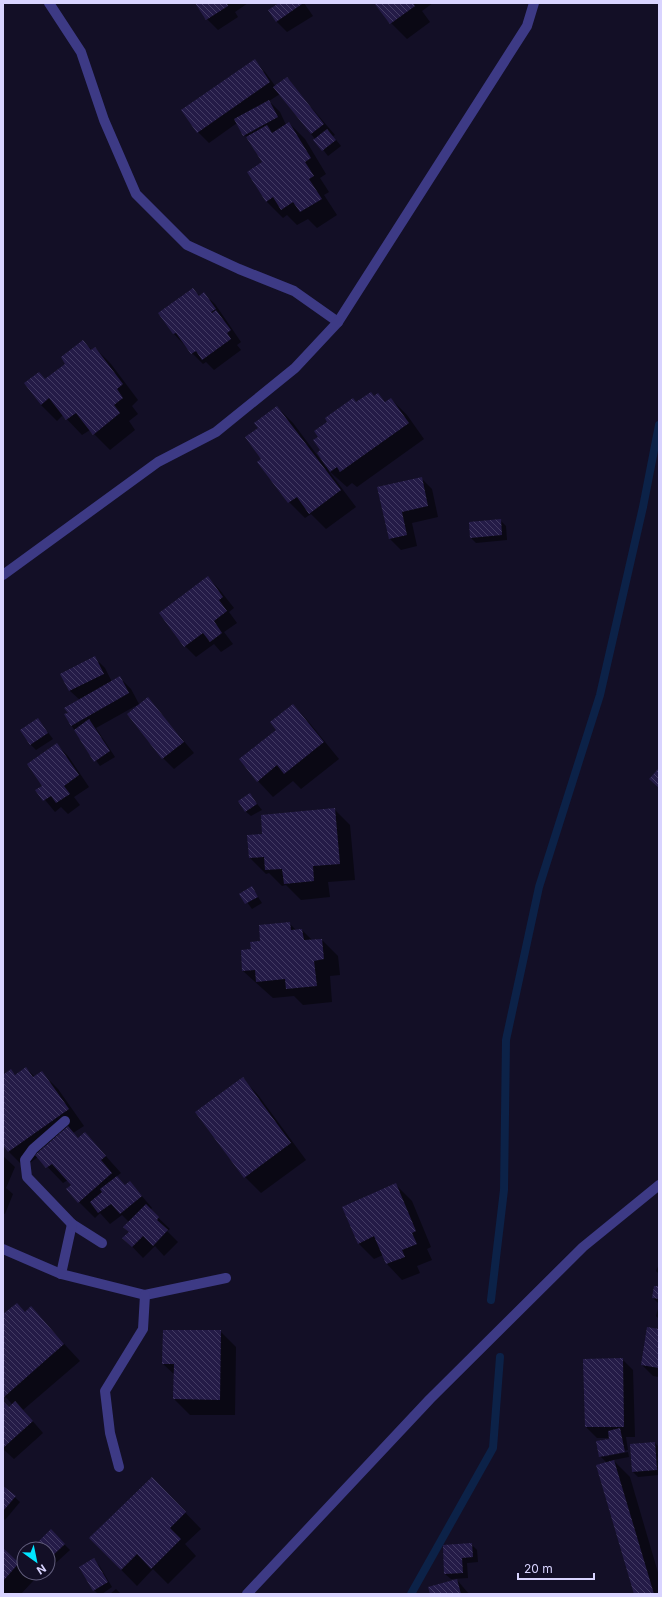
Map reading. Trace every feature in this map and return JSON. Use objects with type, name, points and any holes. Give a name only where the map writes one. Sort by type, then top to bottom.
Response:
[{"type":"street","points":[[49,3],[81,52],[104,120],[136,194],[187,245],[238,269],[294,291],[338,322]]},
{"type":"street","points":[[3,574],[158,462],[216,432],[295,368],[338,322],[449,151],[527,26],[534,3]]},
{"type":"street","points":[[65,1121],[33,1149],[25,1160],[27,1177],[72,1224],[102,1243]]},
{"type":"street","points":[[247,1594],[430,1400],[572,1259],[659,1185]]},
{"type":"street","points":[[61,1274],[72,1224]]},
{"type":"street","points":[[3,1249],[61,1274],[145,1295],[226,1278]]},
{"type":"street","points":[[119,1467],[110,1433],[105,1391],[143,1329],[145,1295]]},
{"type":"building","points":[[195,3],[227,3],[228,6],[206,20]]},
{"type":"building","points":[[279,3],[302,4],[276,22],[268,10]]},
{"type":"building","points":[[374,3],[413,3],[415,6],[390,24]]},
{"type":"building","points":[[255,59],[270,82],[197,133],[181,110]]},
{"type":"building","points":[[287,77],[324,124],[311,134],[273,87]]},
{"type":"building","points":[[269,100],[278,117],[243,136],[234,119]]},
{"type":"building","points":[[289,122],[311,158],[305,162],[314,176],[309,179],[322,199],[300,212],[293,202],[281,210],[273,197],[266,202],[247,172],[262,162],[246,137],[267,125],[272,133]]},
{"type":"building","points":[[327,129],[336,140],[322,151],[313,140]]},
{"type":"building","points":[[193,288],[199,296],[204,292],[216,309],[211,312],[212,313],[216,310],[231,330],[227,333],[231,339],[202,360],[196,351],[191,354],[176,333],[173,334],[158,313]]},
{"type":"building","points":[[83,340],[91,350],[95,347],[123,384],[117,389],[123,398],[114,405],[120,413],[93,435],[76,413],[66,420],[49,398],[41,405],[24,383],[39,372],[45,379],[65,364],[61,357]]},
{"type":"building","points":[[371,392],[374,396],[378,393],[385,402],[391,398],[409,423],[340,472],[337,467],[330,472],[317,453],[320,450],[313,440],[318,437],[314,431],[327,422],[325,418],[353,398],[356,402]]},
{"type":"building","points":[[277,406],[341,490],[309,514],[297,497],[288,503],[257,462],[261,459],[245,437],[258,428],[254,423]]},
{"type":"building","points":[[422,477],[428,506],[402,512],[407,535],[389,539],[377,487]]},
{"type":"building","points":[[501,519],[502,535],[470,538],[469,522]]},
{"type":"building","points":[[208,576],[223,597],[219,600],[227,611],[214,621],[222,633],[210,642],[203,633],[184,647],[159,613]]},
{"type":"building","points":[[95,656],[104,674],[69,691],[60,674]]},
{"type":"building","points":[[120,676],[129,693],[71,726],[64,714],[68,713],[64,708]]},
{"type":"building","points":[[148,697],[184,742],[162,759],[127,714]]},
{"type":"building","points":[[293,704],[324,742],[284,774],[277,765],[257,782],[239,759],[276,730],[270,722]]},
{"type":"building","points":[[38,718],[48,733],[30,745],[20,730]]},
{"type":"building","points":[[89,719],[110,751],[94,762],[74,730]]},
{"type":"building","points":[[57,743],[79,775],[64,786],[70,794],[56,803],[51,796],[43,801],[35,790],[42,786],[27,764]]},
{"type":"building","points":[[659,768],[659,788],[649,779]]},
{"type":"building","points":[[250,793],[257,804],[245,812],[238,801]]},
{"type":"building","points":[[335,808],[340,864],[313,866],[314,881],[284,884],[282,869],[265,870],[264,857],[249,858],[247,835],[262,834],[261,815]]},
{"type":"building","points":[[252,886],[258,897],[245,904],[239,894]]},
{"type":"building","points":[[290,922],[291,930],[302,929],[304,940],[322,939],[324,959],[314,961],[317,986],[286,989],[285,979],[256,982],[255,970],[242,971],[241,950],[251,949],[250,942],[260,941],[259,925]]},
{"type":"building","points":[[26,1067],[33,1077],[42,1071],[69,1109],[8,1152],[3,1145],[3,1075],[11,1069],[15,1075]]},
{"type":"building","points":[[243,1077],[291,1143],[244,1178],[195,1112]]},
{"type":"building","points":[[68,1126],[78,1138],[85,1132],[106,1156],[101,1160],[112,1173],[78,1203],[66,1189],[71,1185],[52,1164],[46,1168],[35,1155]]},
{"type":"building","points":[[117,1176],[125,1185],[130,1181],[142,1196],[120,1214],[111,1204],[98,1213],[90,1202],[102,1192],[100,1189]]},
{"type":"building","points":[[396,1183],[416,1231],[412,1233],[417,1244],[402,1250],[405,1257],[386,1264],[374,1236],[358,1244],[342,1207]]},
{"type":"building","points":[[146,1204],[159,1217],[157,1220],[168,1230],[153,1246],[143,1236],[132,1247],[122,1238],[129,1232],[123,1227]]},
{"type":"building","points":[[654,1286],[659,1286],[659,1299],[652,1298]]},
{"type":"building","points":[[17,1303],[25,1312],[31,1306],[64,1344],[4,1397],[3,1314]]},
{"type":"building","points":[[647,1327],[659,1329],[659,1368],[641,1365]]},
{"type":"building","points":[[163,1330],[221,1330],[220,1400],[173,1399],[174,1364],[162,1364]]},
{"type":"building","points":[[623,1358],[624,1427],[585,1427],[583,1359]]},
{"type":"building","points":[[3,1401],[9,1407],[15,1401],[33,1421],[3,1448]]},
{"type":"building","points":[[620,1428],[625,1452],[599,1457],[596,1441],[609,1439],[608,1431]]},
{"type":"building","points":[[655,1442],[657,1470],[632,1472],[630,1444]]},
{"type":"building","points":[[614,1460],[654,1594],[634,1594],[596,1465]]},
{"type":"building","points":[[152,1477],[186,1512],[170,1528],[181,1539],[151,1569],[137,1554],[121,1570],[89,1538]]},
{"type":"building","points":[[3,1486],[16,1496],[3,1511]]},
{"type":"building","points":[[51,1529],[65,1544],[56,1552],[56,1541],[39,1541]]},
{"type":"building","points":[[472,1543],[473,1557],[462,1558],[463,1573],[444,1574],[443,1545]]},
{"type":"building","points":[[3,1548],[16,1560],[16,1566],[3,1581]]},
{"type":"building","points":[[94,1558],[108,1582],[93,1591],[79,1567]]},
{"type":"building","points":[[457,1579],[461,1594],[430,1594],[428,1587]]},
{"type":"waterway","points":[[491,1300],[504,1190],[506,1040],[539,887],[600,695],[643,507],[659,425]]},
{"type":"waterway","points":[[411,1594],[493,1448],[500,1357]]}]
